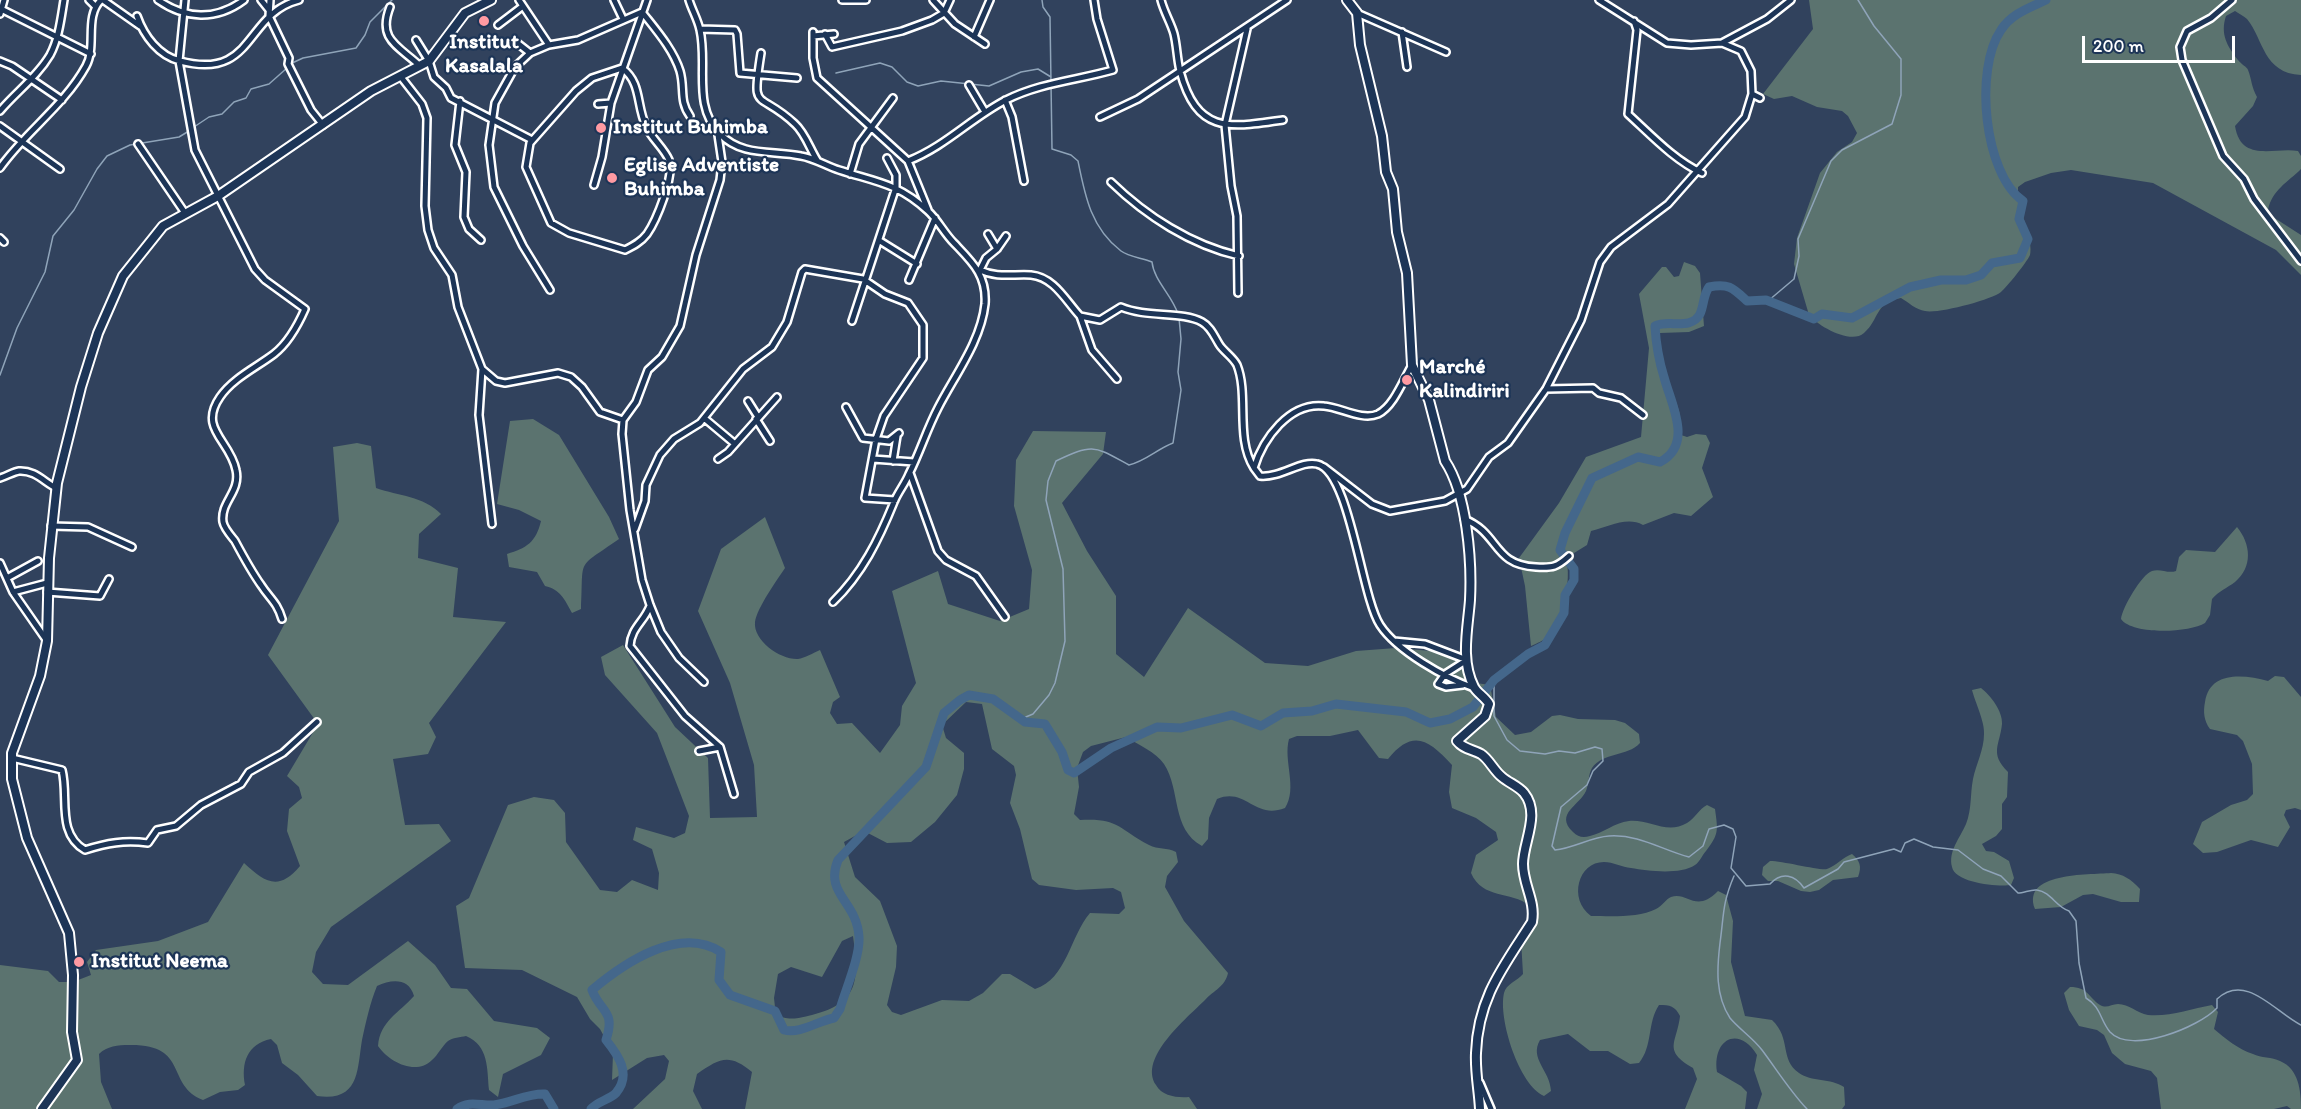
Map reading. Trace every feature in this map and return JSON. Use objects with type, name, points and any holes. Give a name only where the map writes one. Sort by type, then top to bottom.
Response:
[{"type":"street","points":[[4,0],[1,11],[91,54]]},
{"type":"street","points":[[0,111],[31,79],[50,55],[57,36],[64,0]]},
{"type":"street","points":[[89,0],[96,7]]},
{"type":"street","points":[[0,168],[21,142],[62,100],[87,64],[91,54],[91,26],[96,7],[102,0],[140,26],[159,50],[179,61],[205,66],[228,60],[246,47],[269,13],[299,0]]},
{"type":"street","points":[[158,0],[184,14],[195,17],[223,11],[243,0]]},
{"type":"street","points":[[185,0],[179,61],[195,150],[255,268],[265,280],[305,309],[299,324],[287,340],[274,354],[257,364],[221,394],[212,411],[215,433],[230,450],[237,471],[236,489],[225,504],[223,522],[262,587],[277,603],[282,619]]},
{"type":"street","points":[[261,0],[269,13],[311,110],[323,125]]},
{"type":"street","points":[[269,13],[270,0]]},
{"type":"street","points":[[42,1109],[77,1060],[72,1032],[73,975],[69,933],[27,838],[18,809],[12,758],[18,734],[40,676],[47,641],[47,587],[56,488],[81,387],[98,333],[123,276],[163,226],[218,196],[371,91],[429,61],[465,13],[490,0]]},
{"type":"street","points":[[519,0],[534,19],[549,45]]},
{"type":"street","points":[[614,0],[623,19]]},
{"type":"street","points":[[594,185],[602,157],[611,103],[647,0]]},
{"type":"street","points":[[689,0],[700,29],[703,102],[718,133],[722,162],[720,180],[696,255],[680,326],[662,357],[648,370],[636,402],[623,420],[623,453],[640,570],[650,605],[661,632],[679,658],[704,682]]},
{"type":"street","points":[[842,0],[866,0]]},
{"type":"street","points":[[933,0],[955,24],[985,44]]},
{"type":"street","points":[[825,34],[832,47],[902,30],[944,13],[950,0]]},
{"type":"street","points":[[974,37],[990,0]]},
{"type":"street","points":[[908,161],[930,153],[1005,100],[1048,85],[1113,70],[1096,19],[1094,0]]},
{"type":"street","points":[[1161,0],[1174,33],[1180,71],[1191,100],[1201,115],[1212,122],[1225,124],[1283,120]]},
{"type":"street","points":[[1100,117],[1138,99],[1216,45],[1247,29],[1278,3],[1287,0]]},
{"type":"street","points":[[1347,0],[1357,14],[1360,45],[1382,136],[1386,172],[1393,189],[1397,232],[1407,273],[1412,365],[1429,400],[1444,461],[1450,469],[1464,519],[1470,585],[1465,643],[1467,660],[1477,691]]},
{"type":"street","points":[[1599,0],[1667,43],[1690,45],[1722,43],[1767,19],[1791,0]]},
{"type":"street","points":[[2232,0],[2223,11],[2201,22],[2183,36],[2182,60],[2223,156],[2244,179],[2254,199],[2301,261]]},
{"type":"street","points":[[498,25],[523,6]]},
{"type":"street","points":[[390,7],[385,23],[388,39],[420,66]]},
{"type":"street","points":[[550,290],[523,246],[494,187],[489,145],[495,103],[515,67],[530,53],[549,45],[578,40],[642,12]]},
{"type":"street","points":[[642,12],[663,39],[681,72],[682,98],[690,116]]},
{"type":"street","points":[[1357,14],[1446,52]]},
{"type":"street","points":[[137,16],[140,26]]},
{"type":"street","points":[[1633,20],[1637,30],[1628,114],[1675,157],[1700,172]]},
{"type":"street","points":[[700,29],[735,30],[738,40],[738,71],[740,74],[797,78]]},
{"type":"street","points":[[1238,293],[1238,216],[1232,193],[1225,124],[1247,29]]},
{"type":"street","points":[[1402,32],[1407,67]]},
{"type":"street","points":[[834,34],[813,34],[814,71],[817,78],[908,161],[928,211]]},
{"type":"street","points":[[416,40],[429,61],[437,82],[446,88],[451,98],[460,100],[532,140]]},
{"type":"street","points":[[516,42],[530,53]]},
{"type":"street","points":[[1080,316],[1100,320],[1121,307],[1138,314],[1174,316],[1201,321],[1210,329],[1220,346],[1236,364],[1247,457],[1260,476],[1268,477],[1308,463],[1324,467],[1372,504],[1390,511],[1459,496],[1474,480],[1489,458],[1508,443],[1546,389],[1581,320],[1600,262],[1618,241],[1664,212],[1745,117],[1752,94],[1748,61],[1741,51],[1722,43]]},
{"type":"street","points":[[761,53],[756,76],[756,94],[760,101],[795,124],[818,162]]},
{"type":"street","points":[[0,61],[62,100]]},
{"type":"street","points":[[622,68],[631,75],[638,90],[645,124],[669,160],[670,181],[648,232],[637,244],[624,250],[569,233],[551,223],[526,167],[526,155],[532,140],[576,91],[592,78],[622,68]]},
{"type":"street","points":[[400,77],[418,98],[427,118],[425,206],[428,230],[434,248],[453,275],[458,307],[482,369],[479,415],[492,524]]},
{"type":"street","points":[[969,86],[985,112]]},
{"type":"street","points":[[1752,94],[1760,98]]},
{"type":"street","points":[[850,174],[860,144],[893,98]]},
{"type":"street","points":[[460,100],[455,145],[466,172],[464,217],[469,229],[481,240]]},
{"type":"street","points":[[1005,100],[1012,117],[1024,181]]},
{"type":"street","points":[[598,104],[611,103]]},
{"type":"street","points":[[0,126],[60,169]]},
{"type":"street","points":[[718,133],[729,143],[742,148],[764,154],[803,156],[850,174],[873,178],[896,187],[928,211],[946,235],[980,270],[998,276],[1033,275],[1064,294],[1080,316],[1092,350],[1117,380]]},
{"type":"street","points":[[138,144],[185,213]]},
{"type":"street","points":[[852,321],[896,187],[896,175],[887,158]]},
{"type":"street","points":[[1111,182],[1132,202],[1185,235],[1211,250],[1239,256]]},
{"type":"street","points":[[909,280],[934,218]]},
{"type":"street","points":[[988,234],[997,249]]},
{"type":"street","points":[[833,602],[850,586],[866,560],[910,473],[922,440],[970,349],[985,304],[980,270],[986,258],[997,249],[1006,236]]},
{"type":"street","points":[[880,241],[917,264]]},
{"type":"street","points":[[635,529],[645,501],[646,485],[660,455],[674,438],[704,418],[743,369],[765,354],[783,330],[802,272],[812,268],[866,280],[885,294],[908,303],[923,325],[923,358],[884,416],[876,439],[865,498],[895,500]]},
{"type":"street","points":[[1254,468],[1263,449],[1291,413],[1312,405],[1358,414],[1377,414],[1386,408],[1412,365]]},
{"type":"street","points":[[482,369],[495,381],[505,383],[544,374],[558,373],[571,377],[582,387],[600,412],[623,420]]},
{"type":"street","points":[[1546,389],[1593,388],[1599,393],[1621,398],[1643,415]]},
{"type":"street","points":[[718,459],[735,444],[777,397]]},
{"type":"street","points":[[748,401],[770,441]]},
{"type":"street","points":[[846,407],[861,437],[889,441],[898,435],[893,461]]},
{"type":"street","points":[[704,418],[735,444]]},
{"type":"street","points":[[873,459],[914,462]]},
{"type":"street","points":[[1324,467],[1337,489],[1351,523],[1371,607],[1392,641],[1444,674],[1477,691],[1486,700],[1489,704],[1485,716],[1456,741],[1461,746],[1482,754],[1494,771],[1524,794],[1530,803],[1530,830],[1522,861],[1534,913],[1532,922],[1499,970],[1486,1000],[1477,1044],[1480,1109]]},
{"type":"street","points":[[0,478],[21,471],[39,476],[56,488]]},
{"type":"street","points":[[910,473],[938,551],[946,560],[976,576],[1005,617]]},
{"type":"street","points":[[1464,519],[1484,530],[1515,565],[1551,569],[1560,565],[1569,556]]},
{"type":"street","points":[[51,526],[88,527],[132,547]]},
{"type":"street","points":[[110,537],[116,533]]},
{"type":"street","points":[[7,578],[38,561]]},
{"type":"street","points":[[0,562],[14,592],[47,641]]},
{"type":"street","points":[[14,592],[47,587],[95,597],[103,593],[109,579]]},
{"type":"street","points":[[650,605],[646,615],[630,634],[630,646],[685,716],[720,747],[734,794]]},
{"type":"street","points":[[1392,641],[1425,644],[1467,660]]},
{"type":"street","points":[[1464,684],[1439,686],[1440,678],[1444,674],[1467,660]]},
{"type":"street","points":[[12,758],[62,770],[68,831],[76,845],[85,850],[108,842],[148,843],[157,830],[176,826],[201,805],[241,784],[249,772],[283,753],[317,723]]},
{"type":"street","points":[[699,751],[720,747]]},
{"type":"street","points":[[1478,1078],[1491,1109]]},
{"type":"green space","points":[[1809,0],[2301,0],[2301,75],[2288,73],[2272,62],[2253,27],[2247,19],[2235,11],[2226,16],[2224,34],[2231,50],[2248,70],[2257,97],[2253,106],[2235,126],[2238,138],[2251,149],[2298,151],[2301,156],[2301,169],[2281,187],[2273,197],[2268,210],[2273,217],[2301,235],[2301,275],[2276,250],[2153,183],[2071,170],[2051,173],[2025,182],[2018,187],[2031,249],[2025,263],[2001,292],[1976,302],[1932,311],[1918,309],[1901,298],[1886,304],[1878,312],[1869,328],[1858,336],[1851,337],[1827,329],[1809,315],[1794,264],[1797,238],[1820,173],[1837,152],[1852,142],[1857,133],[1848,116],[1842,111],[1817,107],[1792,96],[1774,99],[1763,94],[1813,29]]},
{"type":"green space","points":[[1684,262],[1695,266],[1700,273],[1704,326],[1689,332],[1660,333],[1661,353],[1679,411],[1681,435],[1687,437],[1696,434],[1706,435],[1710,443],[1702,468],[1713,497],[1691,516],[1674,513],[1643,525],[1624,522],[1591,531],[1587,545],[1566,558],[1567,588],[1558,619],[1548,636],[1531,646],[1525,586],[1519,558],[1559,503],[1586,457],[1641,437],[1649,348],[1639,294],[1662,267],[1666,267],[1674,277],[1679,276]]},
{"type":"green space","points":[[533,419],[559,435],[609,517],[619,539],[588,561],[583,572],[581,609],[572,613],[562,596],[545,586],[537,572],[509,567],[507,554],[530,543],[541,521],[519,510],[497,504],[510,421]]},
{"type":"green space","points":[[1033,431],[1106,432],[1103,454],[1062,503],[1087,551],[1116,596],[1116,654],[1144,677],[1188,608],[1265,663],[1308,666],[1356,651],[1396,648],[1467,654],[1468,667],[1476,683],[1490,685],[1496,717],[1515,735],[1531,732],[1552,716],[1560,715],[1578,719],[1615,720],[1625,723],[1639,734],[1640,743],[1635,747],[1602,759],[1592,768],[1586,791],[1567,815],[1568,826],[1575,834],[1587,837],[1629,821],[1665,827],[1680,826],[1687,823],[1707,805],[1715,809],[1717,827],[1715,836],[1697,864],[1681,870],[1655,871],[1607,862],[1595,864],[1582,875],[1579,883],[1578,891],[1584,909],[1591,916],[1633,915],[1656,909],[1671,897],[1704,901],[1718,891],[1726,895],[1733,921],[1731,962],[1745,1016],[1772,1020],[1782,1034],[1789,1061],[1799,1073],[1809,1078],[1833,1082],[1844,1087],[1845,1105],[1842,1109],[1757,1109],[1762,1094],[1754,1070],[1757,1055],[1750,1046],[1735,1038],[1723,1044],[1719,1051],[1717,1072],[1747,1092],[1745,1109],[1685,1109],[1697,1079],[1693,1068],[1683,1062],[1674,1051],[1680,1016],[1674,1008],[1663,1005],[1659,1005],[1655,1012],[1646,1049],[1639,1063],[1630,1064],[1608,1051],[1590,1051],[1568,1034],[1540,1040],[1537,1047],[1538,1059],[1551,1091],[1544,1096],[1535,1089],[1526,1079],[1512,1050],[1504,1019],[1503,1004],[1505,990],[1523,974],[1521,940],[1532,916],[1530,906],[1482,887],[1471,873],[1476,855],[1498,840],[1496,832],[1476,818],[1452,808],[1449,792],[1452,765],[1436,749],[1421,741],[1413,741],[1405,743],[1388,759],[1379,758],[1358,730],[1330,736],[1297,736],[1289,739],[1290,792],[1285,808],[1274,811],[1265,810],[1236,797],[1227,796],[1217,799],[1209,818],[1208,839],[1202,846],[1185,830],[1169,774],[1164,764],[1156,756],[1126,737],[1091,746],[1083,752],[1077,768],[1079,787],[1074,814],[1080,820],[1103,821],[1117,825],[1152,847],[1176,852],[1178,862],[1167,876],[1165,887],[1184,921],[1228,973],[1222,985],[1167,1039],[1154,1063],[1152,1074],[1159,1089],[1170,1096],[1189,1097],[1197,1109],[745,1109],[752,1072],[737,1062],[724,1060],[712,1064],[697,1074],[693,1091],[702,1109],[633,1109],[665,1079],[669,1061],[664,1055],[647,1058],[612,1080],[613,1053],[600,1029],[590,1019],[577,997],[522,970],[465,968],[456,906],[469,898],[508,805],[534,797],[554,800],[565,813],[566,842],[600,890],[617,892],[632,880],[658,890],[659,873],[652,849],[633,840],[636,827],[674,838],[685,833],[689,816],[657,733],[605,675],[601,657],[623,645],[675,727],[708,758],[710,818],[757,817],[754,765],[730,683],[698,611],[721,549],[765,517],[785,568],[759,609],[755,622],[758,636],[776,653],[791,658],[798,659],[820,650],[840,697],[833,702],[830,713],[837,724],[852,723],[880,753],[900,725],[902,706],[916,683],[892,591],[938,571],[948,604],[1000,621],[1029,609],[1032,570],[1014,506],[1016,460]],"holes":[[[966,702],[982,704],[992,749],[1014,766],[1016,775],[1010,803],[1020,829],[1032,879],[1039,885],[1076,890],[1113,888],[1121,892],[1125,908],[1119,914],[1090,913],[1083,922],[1061,967],[1046,984],[1035,989],[1010,974],[1002,974],[983,993],[969,1001],[942,1000],[901,1015],[892,1012],[887,1005],[896,967],[897,946],[880,901],[855,877],[844,842],[864,831],[887,843],[911,842],[935,822],[957,795],[964,769],[964,753],[946,738],[942,725]],[[853,936],[856,965],[853,987],[848,996],[840,1004],[812,1015],[794,1018],[776,1016],[774,998],[778,974],[791,967],[822,977],[842,941]]]},
{"type":"green space","points":[[357,443],[371,446],[376,488],[419,500],[441,514],[419,534],[418,558],[458,568],[453,617],[506,622],[429,723],[436,737],[428,754],[393,759],[405,825],[439,824],[451,841],[331,927],[316,952],[312,972],[323,984],[348,985],[408,941],[435,965],[451,988],[467,989],[494,1021],[537,1028],[550,1038],[541,1055],[503,1074],[498,1097],[489,1090],[483,1052],[474,1040],[466,1036],[448,1041],[426,1065],[411,1067],[396,1062],[378,1046],[380,1037],[386,1024],[414,996],[412,990],[404,983],[394,981],[377,986],[365,1026],[354,1082],[341,1094],[331,1097],[317,1096],[298,1075],[282,1063],[277,1045],[271,1039],[256,1045],[247,1056],[244,1069],[245,1085],[238,1090],[220,1092],[203,1100],[191,1093],[184,1085],[169,1058],[161,1051],[148,1046],[125,1045],[109,1048],[99,1054],[101,1082],[112,1109],[0,1109],[0,965],[48,971],[59,982],[73,982],[91,975],[87,962],[96,950],[158,941],[208,922],[244,863],[265,879],[272,881],[285,879],[300,866],[287,831],[289,809],[302,798],[299,787],[287,776],[318,724],[268,655],[339,521],[333,447]]},
{"type":"green space","points":[[2237,527],[2247,548],[2245,569],[2235,582],[2212,599],[2210,615],[2205,623],[2187,629],[2161,631],[2137,628],[2121,619],[2133,592],[2148,573],[2155,570],[2176,571],[2179,557],[2186,550],[2215,552]]},
{"type":"green space","points":[[2275,676],[2284,677],[2301,697],[2301,810],[2295,808],[2286,810],[2284,815],[2290,827],[2278,847],[2251,840],[2217,852],[2203,853],[2193,844],[2202,822],[2231,805],[2247,800],[2253,794],[2252,764],[2243,741],[2237,735],[2210,729],[2206,723],[2204,709],[2208,692],[2214,684],[2230,677],[2249,677],[2268,681]]},
{"type":"green space","points":[[1981,688],[1992,699],[2002,719],[1997,754],[2008,772],[2007,797],[2002,804],[2002,829],[1996,836],[1982,844],[1986,851],[1994,852],[2009,861],[2014,878],[2011,885],[1978,883],[1961,877],[1955,872],[1951,861],[1953,850],[1968,818],[1973,779],[1984,740],[1983,724],[1972,690]]},
{"type":"green space","points":[[1852,854],[1860,864],[1858,877],[1833,880],[1819,890],[1801,891],[1778,881],[1768,881],[1762,875],[1763,867],[1770,861],[1827,869]]},
{"type":"green space","points":[[2111,873],[2123,876],[2137,885],[2140,889],[2139,902],[2121,902],[2093,894],[2083,895],[2061,907],[2035,909],[2033,897],[2038,888],[2047,882],[2073,876]]},
{"type":"green space","points":[[2070,987],[2081,989],[2102,1006],[2122,1004],[2148,1015],[2172,1014],[2212,1005],[2218,1012],[2214,1029],[2242,1049],[2277,1060],[2291,1069],[2298,1081],[2301,1109],[2291,1109],[2287,1106],[2274,1109],[2161,1109],[2157,1078],[2151,1071],[2125,1064],[2112,1053],[2104,1035],[2097,1030],[2079,1026],[2069,1010],[2064,993]]},
{"type":"waterway","points":[[290,64],[303,58],[356,48],[370,22],[392,0]]},
{"type":"waterway","points":[[1042,0],[1043,7],[1050,17],[1052,149],[1071,155],[1078,161],[1083,187],[1096,222],[1121,251],[1152,262],[1153,269],[1178,314]]},
{"type":"waterway","points":[[1768,301],[1794,279],[1799,256],[1798,239],[1831,161],[1842,150],[1892,124],[1901,95],[1901,59],[1874,26],[1858,0]]},
{"type":"waterway","points":[[591,1109],[616,1093],[623,1079],[619,1058],[606,1040],[609,1030],[608,1017],[592,990],[620,969],[653,951],[671,945],[688,943],[705,945],[721,952],[719,980],[730,995],[775,1011],[784,1030],[803,1029],[834,1018],[840,1009],[859,945],[857,925],[835,881],[838,860],[926,767],[944,713],[969,695],[993,699],[1025,722],[1045,724],[1062,752],[1068,770],[1074,773],[1111,748],[1157,727],[1181,728],[1232,715],[1261,726],[1283,713],[1312,711],[1336,704],[1406,712],[1430,723],[1450,719],[1473,707],[1494,680],[1528,654],[1545,645],[1564,613],[1565,595],[1574,580],[1574,569],[1560,550],[1565,533],[1592,478],[1638,457],[1660,462],[1676,445],[1678,434],[1675,411],[1661,365],[1655,326],[1691,322],[1696,319],[1700,314],[1709,287],[1726,286],[1747,301],[1766,300],[1814,319],[1822,314],[1852,318],[1910,287],[1941,280],[1966,280],[1981,275],[1992,263],[2020,258],[2028,239],[2019,219],[2023,201],[2010,188],[1999,168],[1992,145],[1987,120],[1988,69],[1993,47],[2005,24],[2021,12],[2046,0]]},
{"type":"waterway","points":[[836,73],[880,63],[892,67],[907,82],[918,86],[941,81],[989,86],[1021,72],[1038,69],[1051,77]]},
{"type":"waterway","points":[[194,127],[209,117],[222,114],[234,102],[246,98],[251,89],[269,84],[287,68]]},
{"type":"waterway","points":[[0,375],[17,328],[45,272],[53,236],[74,210],[107,156],[130,145],[179,137],[189,131]]},
{"type":"waterway","points":[[1021,719],[1033,714],[1049,695],[1055,683],[1065,641],[1063,569],[1046,500],[1048,481],[1056,461],[1079,451],[1094,449],[1129,465],[1173,443],[1181,390],[1178,372],[1181,339],[1179,318]]},
{"type":"waterway","points":[[1494,680],[1494,716],[1507,740],[1520,751],[1545,754],[1559,751],[1575,753],[1595,747],[1602,749],[1603,761],[1593,771],[1587,785],[1561,807],[1552,846],[1555,850],[1602,837],[1620,836],[1640,840],[1689,857],[1703,846],[1709,829],[1724,825],[1733,829],[1736,837],[1731,868],[1746,886],[1770,884],[1779,877],[1788,876],[1797,880],[1804,888],[1838,869],[1844,862],[1894,849],[1901,852],[1905,843],[1914,839],[1933,847],[1958,850],[1983,869],[2001,876],[2018,893],[2042,891],[2069,911],[2076,921],[2079,963],[2086,998],[2095,1005],[2110,1032],[2120,1038],[2133,1041],[2148,1040],[2181,1030],[2196,1023],[2217,1008],[2217,999],[2228,992],[2239,990],[2260,997],[2301,1025]]},
{"type":"waterway","points":[[1734,876],[1725,902],[1719,952],[1719,991],[1730,1018],[1758,1046],[1807,1109]]},
{"type":"waterway","points":[[457,1109],[466,1105],[494,1105],[545,1094],[554,1109]]},
{"type":"place","name":"Institut Kasalala","points":[[484,21]]},
{"type":"place","name":"Institut Buhimba","points":[[601,128]]},
{"type":"place","name":"Eglise Adventiste Buhimba","points":[[612,178]]},
{"type":"place","name":"Marché Kalindiriri","points":[[1407,380]]},
{"type":"place","name":"Institut Neema","points":[[79,962]]}]
